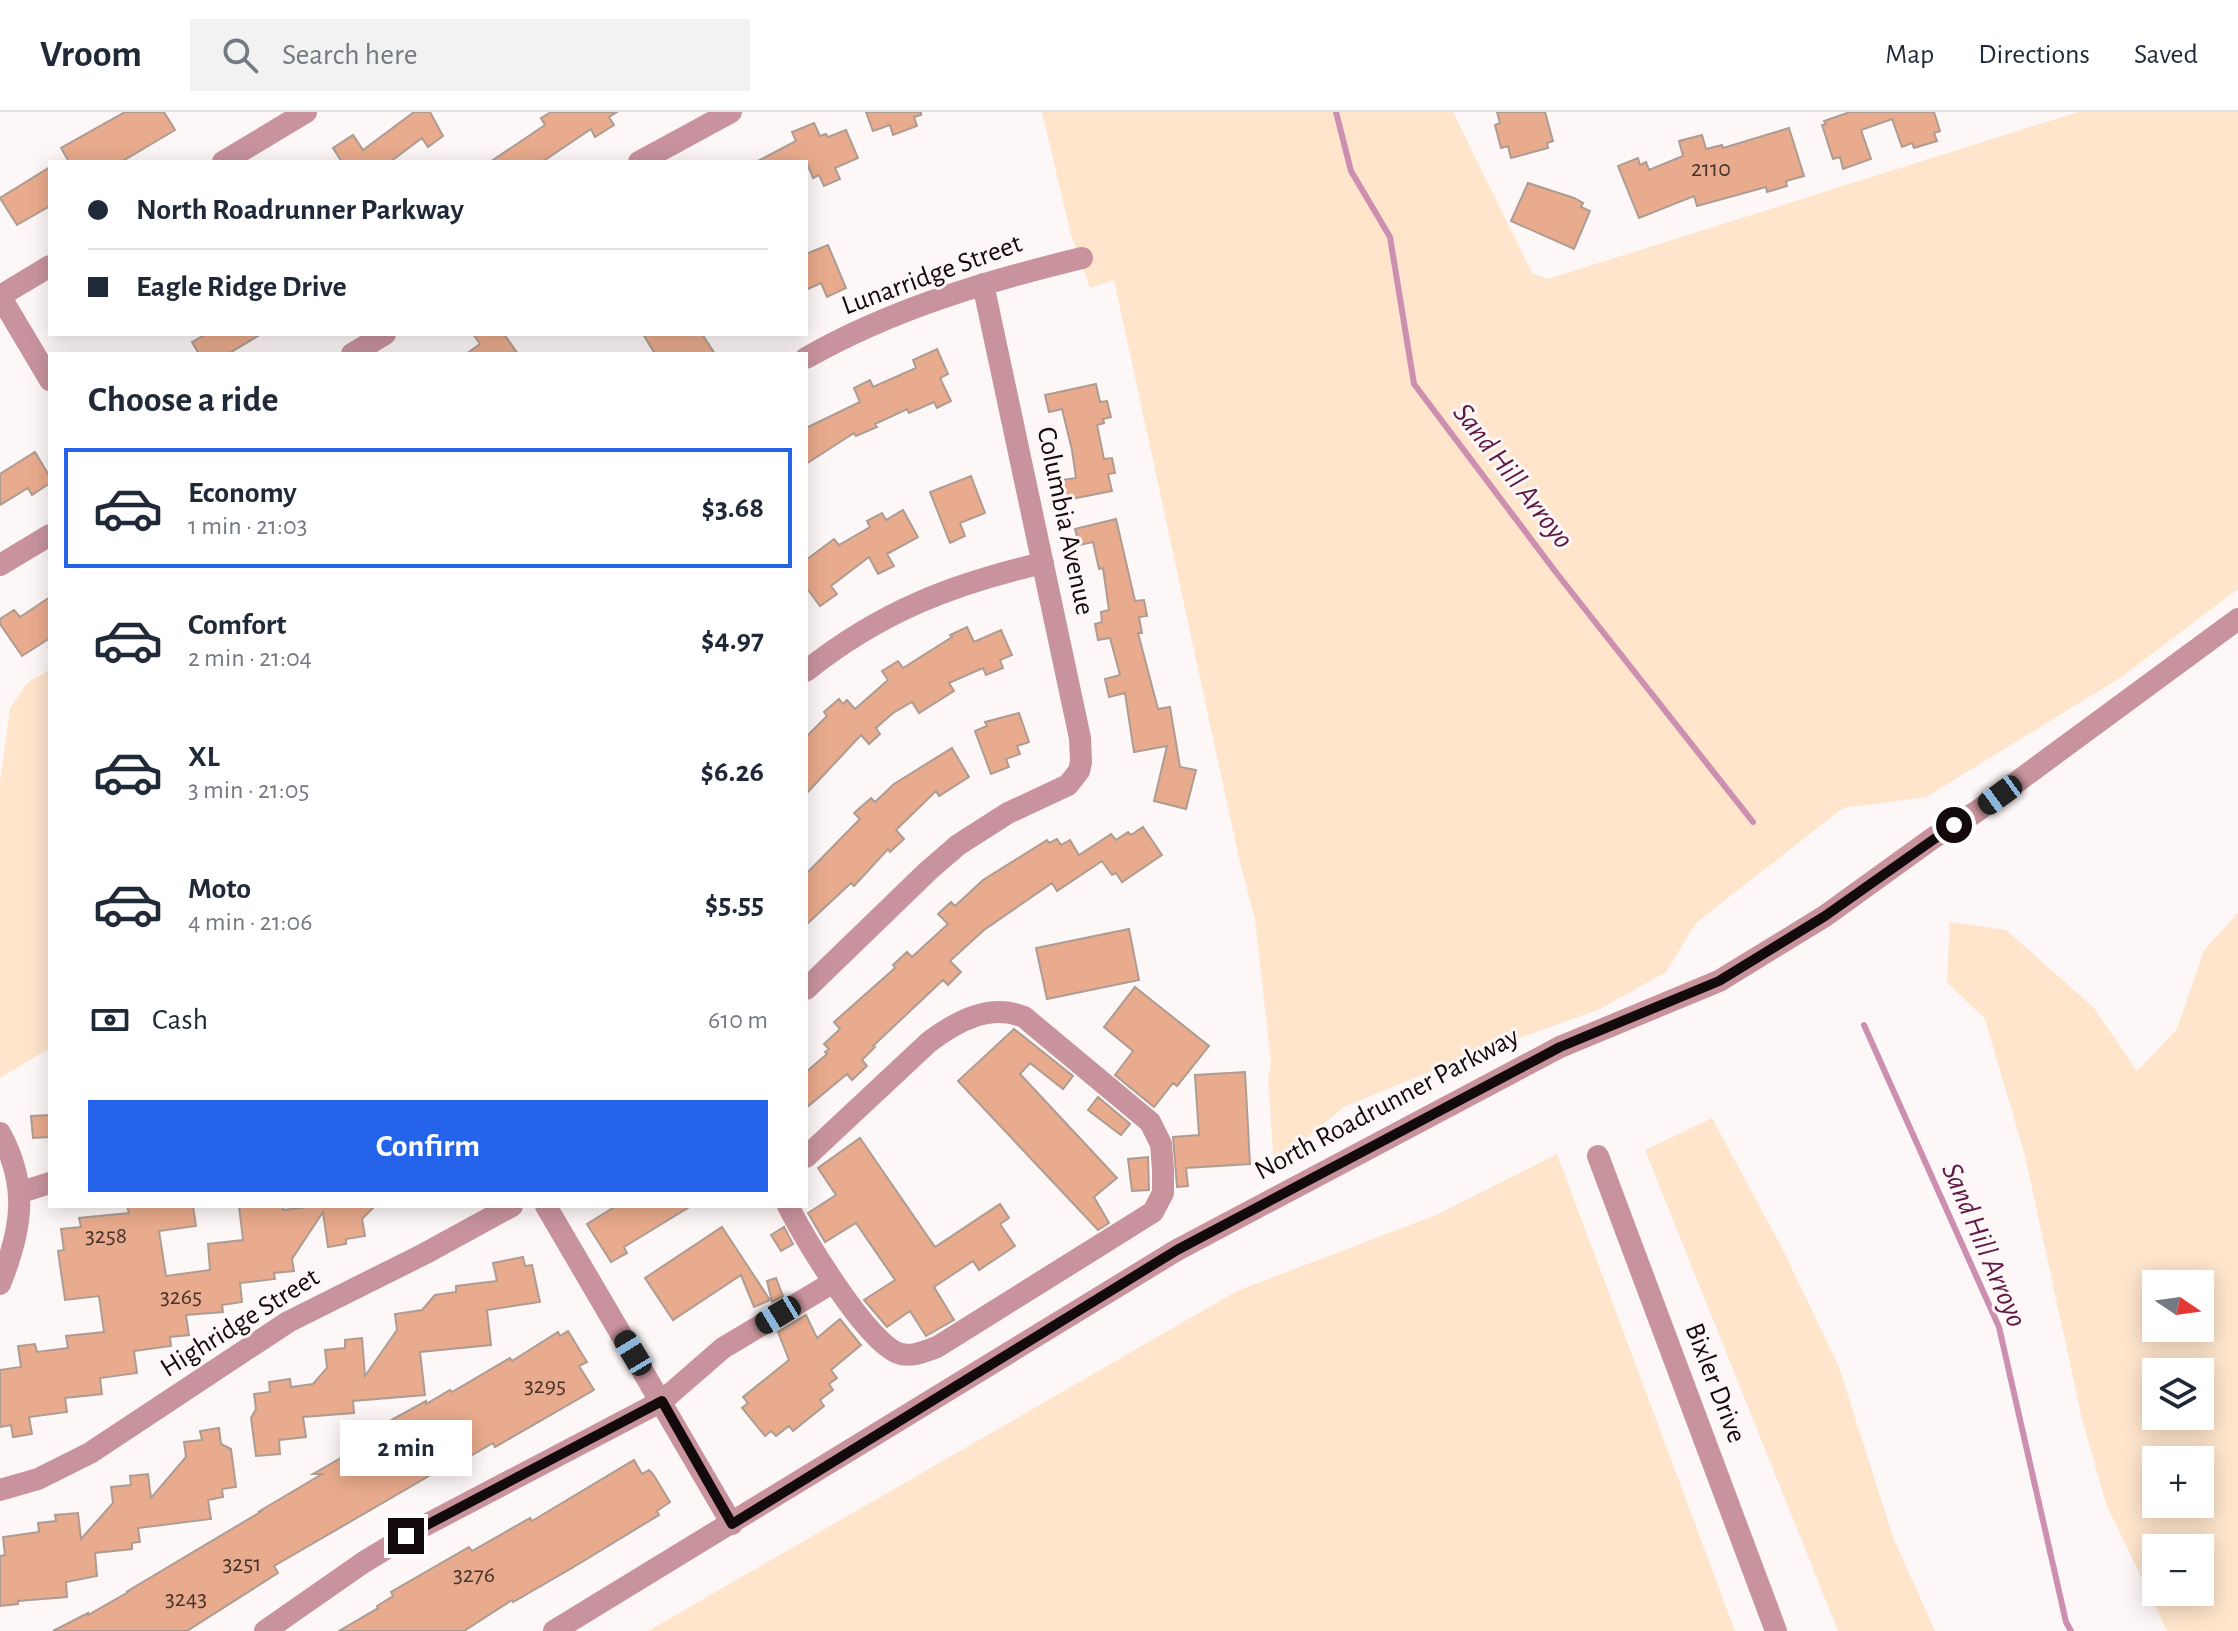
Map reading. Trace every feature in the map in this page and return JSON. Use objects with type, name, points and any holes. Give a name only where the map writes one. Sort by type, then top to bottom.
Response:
[{"type":"street","points":[[226,160],[306,112]]},
{"type":"street","points":[[643,160],[731,112]]},
{"type":"street","name":"Lunarridge Street","points":[[808,357],[889,318],[983,284],[1082,258]]},
{"type":"street","points":[[48,267],[0,296],[48,377]]},
{"type":"street","name":"Columbia Avenue","points":[[808,987],[950,851],[1008,813],[1061,791],[1085,774],[1082,746],[983,284]]},
{"type":"street","points":[[355,352],[382,336]]},
{"type":"street","points":[[0,565],[48,536]]},
{"type":"street","points":[[808,670],[870,626],[919,600],[990,575],[1043,563]]},
{"type":"street","name":"North Roadrunner Parkway","points":[[554,1631],[1177,1250],[1560,1047],[1719,981],[1825,916],[1933,838],[1976,812],[2238,619]]},
{"type":"street","points":[[789,1208],[832,1283],[885,1346],[898,1354],[913,1355],[937,1347],[1153,1212],[1163,1193],[1161,1144],[1150,1122],[1024,1017],[1011,1011],[991,1010],[949,1027],[808,1155]]},
{"type":"street","points":[[0,1133],[16,1169],[21,1192],[16,1235],[0,1284]]},
{"type":"street","name":"Bixler Drive","points":[[1598,1156],[1776,1631]]},
{"type":"street","points":[[21,1192],[48,1184]]},
{"type":"street","name":"Highridge Street","points":[[0,1490],[26,1484],[90,1453],[288,1322],[508,1208]]},
{"type":"street","points":[[547,1208],[732,1524]]},
{"type":"street","points":[[265,1631],[364,1562],[420,1528],[662,1401],[723,1348],[832,1283]]},
{"type":"shaded area","points":[[1042,112],[1453,112],[1532,273],[1548,279],[2078,112],[2238,112],[2238,589],[2120,678],[1926,797],[1843,808],[1696,923],[1666,972],[1600,1009],[1451,1063],[1344,1107],[1274,1165],[1268,1079],[1271,1063],[1255,919],[1240,863],[1114,280],[1090,288],[1071,235]]},
{"type":"shaded area","points":[[48,670],[48,1049],[0,1078],[0,782],[10,708],[27,683]]},
{"type":"shaded area","points":[[2238,913],[2238,1631],[2167,1631],[2155,1606],[2214,1606],[2214,1534],[2142,1534],[2142,1579],[2106,1504],[2082,1419],[2025,1156],[1985,1019],[1947,982],[1950,922],[2006,930],[2094,1008],[2137,1071],[2177,1029],[2204,950]]},
{"type":"shaded area","points":[[1712,1118],[1782,1248],[1839,1367],[1893,1537],[1935,1631],[1838,1631],[1645,1150]]},
{"type":"shaded area","points":[[1557,1154],[1735,1631],[648,1631],[1237,1291],[1436,1215]]},
{"type":"building","points":[[125,112],[164,112],[175,130],[124,160],[68,160],[61,148]]},
{"type":"building","points":[[414,112],[430,112],[443,136],[428,147],[422,138],[393,160],[341,160],[333,148],[353,135],[363,150]]},
{"type":"building","points":[[551,112],[617,112],[609,117],[614,125],[595,137],[591,129],[545,160],[493,160],[545,125],[541,118]]},
{"type":"building","points":[[866,112],[921,112],[921,115],[914,117],[917,126],[893,135],[890,125],[873,131]]},
{"type":"building","points":[[1497,112],[1545,112],[1553,141],[1547,143],[1548,148],[1511,158],[1508,146],[1501,148],[1495,125],[1500,123]]},
{"type":"building","points":[[1850,112],[1934,112],[1940,131],[1934,133],[1937,141],[1914,148],[1912,143],[1902,147],[1892,119],[1861,130],[1871,159],[1843,169],[1840,157],[1833,159],[1822,125],[1826,124],[1824,121]]},
{"type":"building","points":[[814,123],[820,136],[826,134],[828,137],[846,130],[858,158],[835,168],[840,179],[824,186],[819,175],[813,178],[808,160],[760,160],[796,141],[792,132]]},
{"type":"building","points":[[1789,128],[1804,176],[1786,181],[1787,186],[1767,192],[1766,187],[1697,206],[1694,196],[1639,218],[1618,166],[1638,158],[1640,165],[1646,162],[1649,170],[1683,156],[1679,141],[1702,135],[1706,149],[1722,145],[1723,148]]},
{"type":"building","points":[[48,168],[48,207],[17,225],[0,198]]},
{"type":"building","points":[[1528,183],[1574,198],[1583,203],[1581,207],[1590,211],[1574,249],[1511,221]]},
{"type":"building","points":[[828,245],[846,288],[827,297],[821,283],[808,289],[808,253]]},
{"type":"building","points":[[202,336],[258,336],[231,352],[198,352],[192,342]]},
{"type":"building","points":[[474,336],[505,336],[517,352],[469,352],[480,344]]},
{"type":"building","points":[[644,336],[703,336],[714,352],[654,352]]},
{"type":"building","points":[[937,349],[948,374],[940,378],[951,401],[937,408],[934,402],[909,413],[907,409],[875,424],[877,427],[856,436],[854,433],[808,463],[808,427],[860,402],[854,388],[870,380],[873,387],[916,368],[913,360]]},
{"type":"building","points":[[1096,384],[1100,402],[1107,401],[1111,417],[1097,425],[1104,459],[1112,458],[1115,473],[1108,474],[1112,491],[1066,500],[1062,480],[1076,478],[1072,450],[1062,409],[1049,412],[1045,395]]},
{"type":"building","points":[[35,452],[48,474],[48,484],[32,495],[28,488],[0,505],[0,474]]},
{"type":"building","points":[[971,476],[985,513],[960,523],[965,536],[950,543],[930,492]]},
{"type":"building","points":[[903,510],[918,537],[887,554],[894,566],[878,574],[869,557],[831,586],[837,594],[820,606],[808,590],[808,558],[834,539],[839,545],[870,527],[867,521],[882,513],[886,520]]},
{"type":"building","points":[[1116,519],[1135,601],[1144,600],[1147,616],[1139,617],[1142,633],[1138,633],[1158,709],[1170,707],[1180,767],[1196,770],[1186,809],[1154,801],[1167,746],[1134,752],[1125,693],[1109,697],[1105,679],[1120,675],[1110,638],[1098,640],[1095,624],[1102,622],[1101,612],[1109,610],[1103,568],[1099,569],[1093,542],[1079,545],[1075,529]]},
{"type":"building","points":[[48,598],[48,639],[22,656],[0,624],[0,619],[14,610],[20,617]]},
{"type":"building","points":[[967,627],[974,642],[1001,630],[1012,655],[1000,660],[1003,668],[986,675],[983,668],[949,683],[954,691],[919,713],[912,702],[893,713],[876,728],[880,734],[869,744],[861,735],[808,792],[808,735],[827,716],[824,712],[839,699],[843,704],[847,700],[855,709],[888,680],[882,671],[898,661],[903,668],[952,637],[950,635]]},
{"type":"building","points":[[1019,713],[1029,742],[1017,746],[1020,754],[1006,759],[1009,767],[991,774],[975,731],[987,726],[985,722]]},
{"type":"building","points":[[952,748],[969,777],[939,796],[936,791],[896,830],[904,839],[890,852],[888,849],[854,886],[851,883],[808,923],[808,872],[860,819],[854,813],[871,798],[875,802],[894,784]]},
{"type":"building","points":[[1143,827],[1162,855],[1122,882],[1116,873],[1112,875],[1102,861],[1057,891],[1052,883],[984,930],[950,961],[961,972],[948,985],[943,980],[873,1046],[862,1060],[867,1066],[852,1080],[847,1074],[808,1106],[808,1070],[827,1054],[825,1052],[829,1049],[824,1044],[840,1029],[834,1022],[895,968],[893,965],[907,952],[912,957],[948,924],[938,914],[951,902],[955,906],[983,880],[1047,840],[1049,843],[1057,839],[1061,845],[1070,840],[1079,855],[1111,834],[1116,840],[1128,832],[1131,835]]},
{"type":"building","points":[[1129,929],[1139,980],[1047,999],[1036,948]]},
{"type":"building","points":[[1135,987],[1209,1046],[1177,1086],[1173,1083],[1154,1107],[1115,1075],[1133,1051],[1104,1027]]},
{"type":"building","points":[[1014,1029],[1073,1076],[1063,1089],[1030,1063],[1020,1074],[1117,1178],[1094,1197],[1109,1223],[1098,1230],[958,1081]]},
{"type":"building","points":[[1245,1072],[1250,1164],[1186,1168],[1188,1186],[1177,1187],[1173,1137],[1199,1135],[1195,1075]]},
{"type":"building","points":[[1098,1097],[1130,1124],[1121,1135],[1088,1110]]},
{"type":"building","points":[[48,1115],[48,1137],[33,1138],[31,1116]]},
{"type":"building","points":[[860,1138],[935,1247],[1000,1204],[1009,1218],[1000,1224],[1015,1246],[979,1270],[973,1261],[934,1287],[954,1320],[926,1336],[910,1311],[887,1327],[864,1300],[895,1280],[856,1223],[825,1242],[808,1213],[836,1195],[818,1168]]},
{"type":"building","points":[[1148,1157],[1149,1190],[1132,1191],[1128,1159]]},
{"type":"building","points":[[128,1208],[193,1208],[196,1226],[159,1231],[166,1276],[210,1270],[208,1244],[243,1240],[239,1208],[373,1208],[362,1219],[365,1236],[346,1239],[346,1244],[328,1247],[323,1212],[292,1259],[294,1271],[274,1273],[275,1279],[240,1283],[242,1302],[222,1305],[223,1312],[186,1315],[189,1335],[170,1337],[171,1346],[134,1351],[137,1373],[100,1378],[102,1394],[65,1398],[67,1412],[29,1417],[32,1434],[13,1437],[11,1425],[0,1427],[0,1370],[21,1367],[18,1346],[35,1344],[37,1352],[68,1348],[66,1336],[104,1332],[99,1296],[65,1300],[58,1251],[64,1250],[61,1229],[81,1227],[79,1218],[129,1213]]},
{"type":"building","points":[[613,1208],[688,1208],[624,1247],[627,1253],[611,1262],[587,1224]]},
{"type":"building","points":[[722,1227],[770,1300],[754,1307],[741,1275],[673,1320],[645,1278]]},
{"type":"building","points":[[784,1227],[793,1244],[781,1251],[771,1235]]},
{"type":"building","points":[[523,1257],[525,1266],[532,1265],[540,1302],[487,1310],[491,1345],[420,1352],[425,1395],[353,1401],[354,1413],[303,1417],[306,1437],[279,1440],[280,1454],[256,1456],[251,1418],[256,1409],[254,1394],[270,1392],[269,1382],[290,1379],[291,1387],[313,1384],[327,1368],[325,1350],[345,1348],[345,1340],[362,1338],[365,1376],[397,1330],[395,1314],[422,1310],[435,1295],[456,1292],[456,1286],[497,1281],[493,1263]]},
{"type":"building","points":[[776,1278],[783,1296],[772,1302],[767,1281]]},
{"type":"building","points":[[806,1315],[817,1338],[840,1319],[861,1345],[831,1370],[837,1378],[829,1384],[833,1390],[820,1400],[824,1406],[793,1431],[789,1426],[776,1436],[771,1431],[765,1436],[742,1408],[748,1403],[743,1397],[789,1360],[778,1332]]},
{"type":"building","points":[[568,1331],[587,1362],[579,1366],[594,1390],[495,1447],[493,1443],[462,1461],[460,1458],[274,1566],[278,1573],[187,1631],[53,1631],[130,1591],[126,1592],[322,1474],[313,1474],[365,1444],[346,1445],[426,1401],[426,1404],[450,1390],[452,1392],[510,1358],[512,1361],[558,1332],[560,1336]]},
{"type":"building","points":[[219,1428],[221,1444],[231,1449],[236,1487],[222,1489],[223,1497],[208,1500],[211,1519],[138,1528],[140,1542],[132,1543],[132,1549],[95,1553],[97,1576],[66,1582],[67,1597],[18,1601],[18,1604],[0,1606],[0,1556],[5,1555],[3,1537],[39,1532],[38,1523],[56,1521],[55,1515],[78,1513],[81,1539],[113,1503],[111,1487],[131,1485],[130,1476],[148,1474],[151,1498],[186,1457],[184,1442],[202,1440],[200,1431]]},
{"type":"building","points":[[634,1460],[642,1474],[649,1470],[653,1474],[670,1502],[657,1511],[659,1515],[464,1631],[339,1631],[378,1608],[393,1596],[391,1592],[469,1547],[472,1551],[530,1518],[532,1521]]},
{"type":"waterway","name":"Sand Hill Arroyo","points":[[1336,112],[1351,171],[1390,237],[1414,384],[1558,575],[1753,822]]},
{"type":"waterway","name":"Sand Hill Arroyo","points":[[1864,1025],[1999,1327],[2066,1622],[2071,1631]]},
{"type":"route","points":[[406,1536],[662,1401],[732,1524],[1177,1250],[1560,1047],[1719,981],[1825,916],[1954,825]]}]
